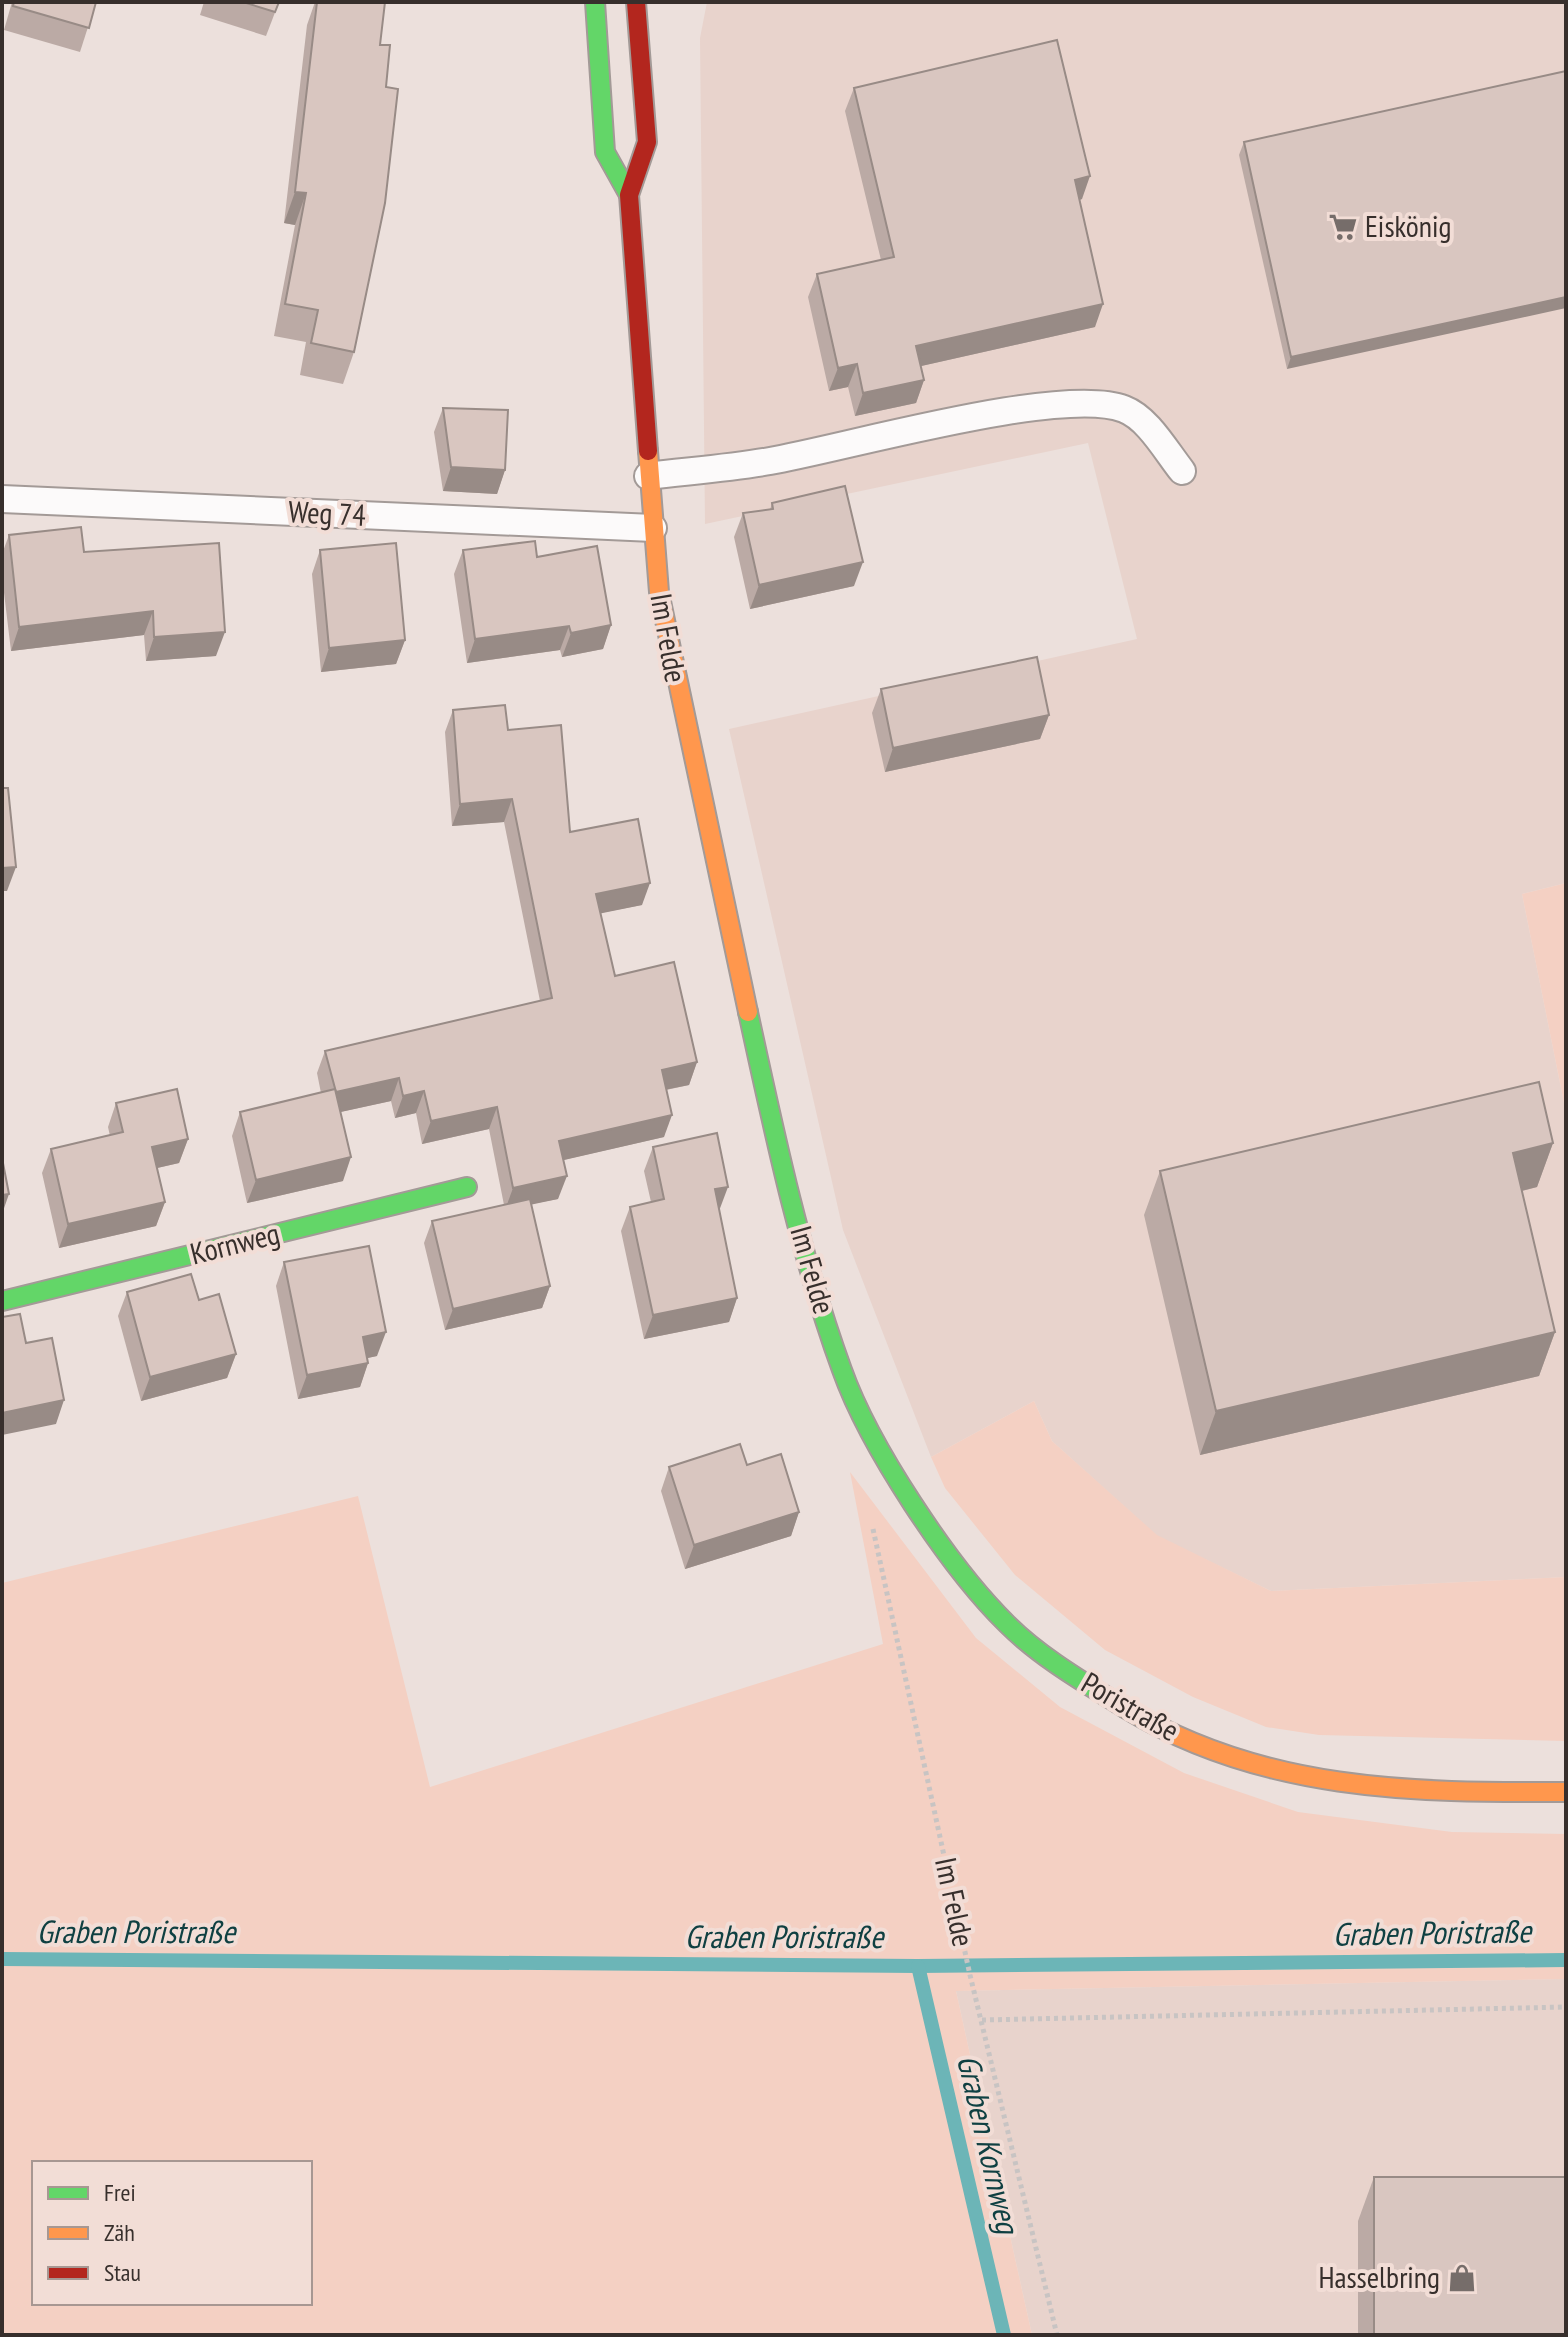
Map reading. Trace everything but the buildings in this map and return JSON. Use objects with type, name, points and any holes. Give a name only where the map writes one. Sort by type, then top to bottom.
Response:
[{"type":"main road","name":"Im Felde","points":[[595,2],[605,152],[629,195]]},
{"type":"main road","name":"Im Felde","points":[[636,2],[647,142],[629,195],[659,592],[684,723],[782,1168],[842,1372]]},
{"type":"main road","name":"Kornweg","points":[[2,1301],[467,1187]]},
{"type":"main road","name":"Poristraße","points":[[842,1372],[883,1456],[945,1548],[1007,1624],[1081,1681],[1150,1723],[1215,1753],[1297,1777],[1446,1793],[1566,1792]]},
{"type":"lane","points":[[648,476],[769,461],[986,417],[1053,405],[1097,402],[1127,409],[1149,428],[1182,471]]},
{"type":"lane","name":"Weg 74","points":[[2,499],[653,528]]},
{"type":"path","name":"Im Felde","points":[[870,1517],[960,1931],[1057,2335]]},
{"type":"path","points":[[982,2020],[1566,2007]]},
{"type":"shaded area","points":[[707,2],[1566,2],[1566,883],[1522,894],[1566,1113],[1566,1577],[1271,1591],[1157,1536],[1052,1441],[1034,1401],[931,1457],[843,1230],[729,729],[1137,639],[1088,443],[705,524],[700,38]]},
{"type":"shaded area","points":[[1566,883],[1566,1113],[1522,894]]},
{"type":"shaded area","points":[[1034,1401],[1052,1441],[1157,1535],[1271,1591],[1566,1577],[1566,1741],[1319,1735],[1266,1727],[1193,1697],[1105,1650],[1015,1575],[945,1488],[931,1457]]},
{"type":"shaded area","points":[[850,1472],[976,1638],[1060,1707],[1184,1773],[1298,1812],[1452,1832],[1566,1834],[1566,1979],[956,1991],[1032,2335],[2,2335],[2,1583],[358,1496],[430,1787],[883,1644]]},
{"type":"shaded area","points":[[1566,1979],[1566,2335],[1032,2335],[956,1991]]},
{"type":"waterway","name":"Graben Poristraße","points":[[2,1959],[918,1966],[1566,1960]]},
{"type":"waterway","name":"Graben Kornweg","points":[[918,1966],[1004,2335]]},
{"type":"traffic: fast","points":[[595,2],[605,152],[629,195]]},
{"type":"traffic: fast","points":[[748,1012],[778,1148],[813,1282],[842,1370],[871,1434],[936,1539],[984,1600],[1034,1648],[1125,1708]]},
{"type":"traffic: fast","points":[[2,1301],[467,1187]]},
{"type":"traffic: slow","points":[[648,451],[659,592],[748,1012]]},
{"type":"traffic: slow","points":[[1125,1708],[1177,1735],[1230,1756],[1339,1782],[1451,1791],[1566,1792]]},
{"type":"traffic: jam","points":[[636,2],[647,142],[629,195],[648,451]]},
{"type":"place","name":"Eiskönig","points":[[1343,227]]},
{"type":"place","name":"Hasselbring","points":[[1462,2278]]}]
